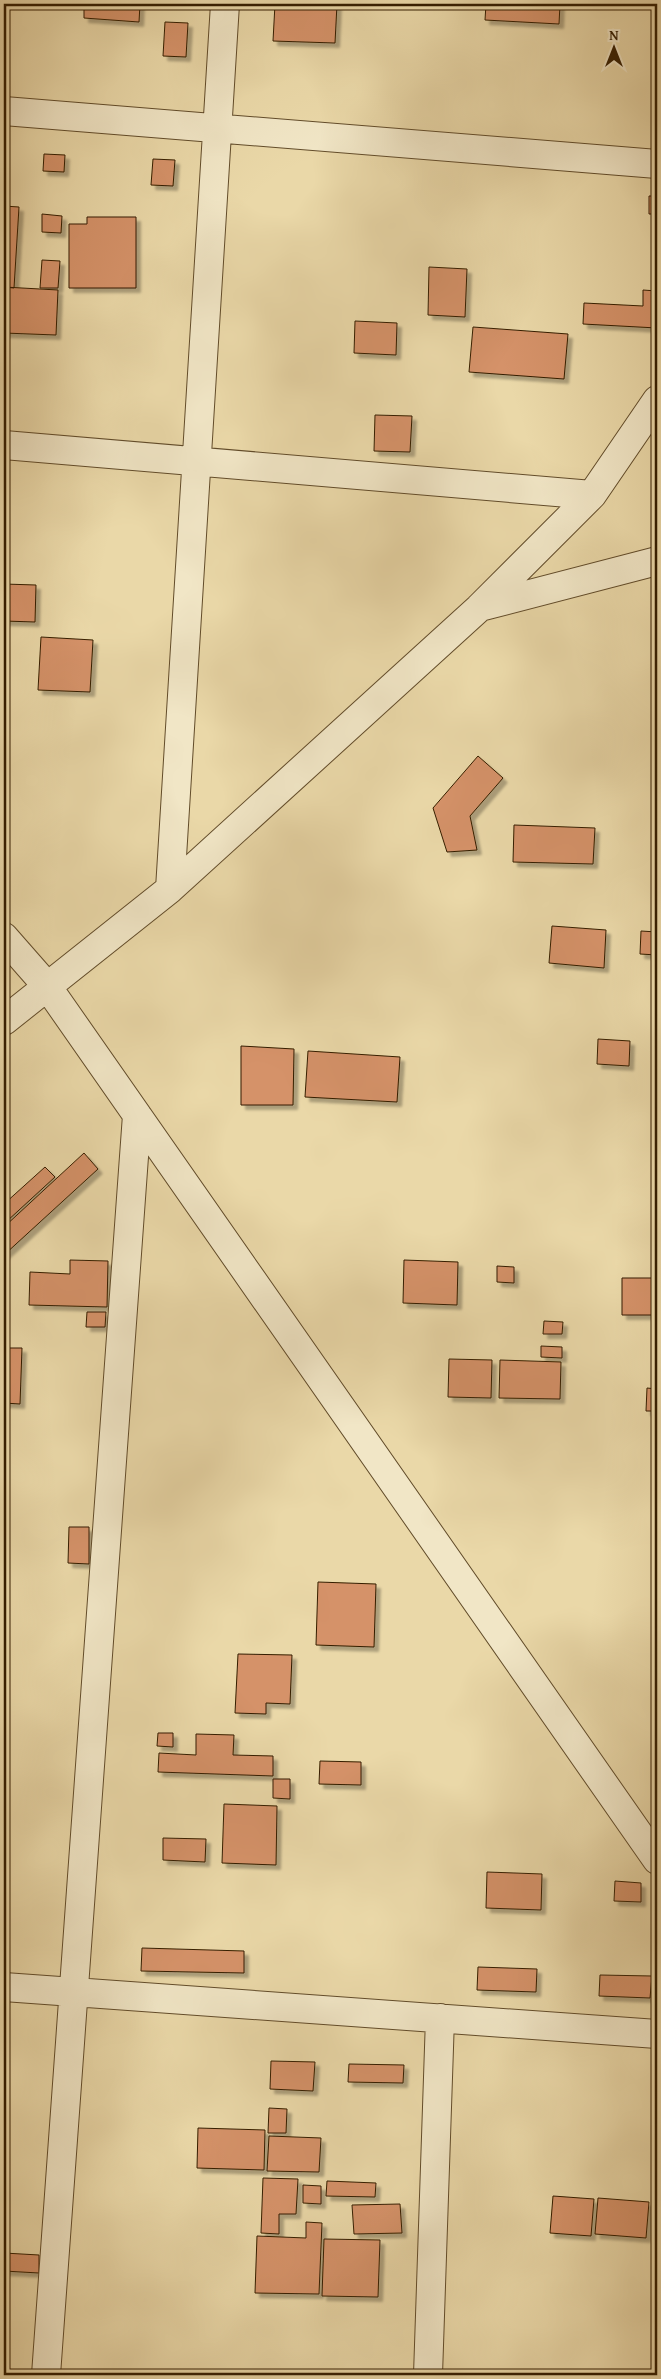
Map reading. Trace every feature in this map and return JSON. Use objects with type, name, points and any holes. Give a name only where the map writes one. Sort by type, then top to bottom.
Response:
[{"type":"street","points":[[170,889],[195,461],[225,4]]},
{"type":"street","points":[[4,111],[657,164]]},
{"type":"street","points":[[4,1021],[170,889],[479,608],[592,495],[657,400]]},
{"type":"street","points":[[4,445],[592,495]]},
{"type":"street","points":[[479,608],[657,561]]},
{"type":"street","points":[[4,937],[47,986],[657,1860]]},
{"type":"street","points":[[46,2375],[137,1115]]},
{"type":"street","points":[[4,1987],[657,2034]]},
{"type":"street","points":[[428,2375],[440,2018]]},
{"type":"building","points":[[84,4],[140,4],[139,22],[84,18]]},
{"type":"building","points":[[275,4],[337,4],[335,43],[273,41]]},
{"type":"building","points":[[486,4],[560,4],[559,24],[485,20]]},
{"type":"building","points":[[165,22],[188,23],[186,57],[163,56]]},
{"type":"building","points":[[44,154],[65,155],[64,172],[43,171]]},
{"type":"building","points":[[153,159],[175,160],[173,186],[151,185]]},
{"type":"building","points":[[649,196],[657,196],[657,214],[649,214]]},
{"type":"building","points":[[4,206],[19,207],[14,288],[4,287]]},
{"type":"building","points":[[42,214],[62,216],[61,233],[42,232]]},
{"type":"building","points":[[87,217],[136,217],[136,288],[69,288],[69,224],[87,224]]},
{"type":"building","points":[[42,260],[60,261],[58,288],[40,288]]},
{"type":"building","points":[[429,267],[467,269],[465,317],[428,315]]},
{"type":"building","points":[[4,287],[58,290],[56,335],[4,333]]},
{"type":"building","points":[[643,290],[657,291],[657,328],[583,324],[584,303],[643,306]]},
{"type":"building","points":[[355,321],[397,323],[396,355],[354,353]]},
{"type":"building","points":[[473,327],[568,334],[564,379],[469,372]]},
{"type":"building","points":[[375,415],[412,416],[410,452],[374,451]]},
{"type":"building","points":[[4,584],[36,585],[35,622],[4,621]]},
{"type":"building","points":[[41,637],[93,640],[90,692],[38,690]]},
{"type":"building","points":[[478,756],[503,778],[470,816],[477,850],[447,852],[433,808]]},
{"type":"building","points":[[514,825],[595,828],[593,864],[513,862]]},
{"type":"building","points":[[552,926],[606,930],[604,968],[549,963]]},
{"type":"building","points":[[641,931],[657,932],[657,955],[640,954]]},
{"type":"building","points":[[598,1039],[630,1041],[629,1066],[597,1064]]},
{"type":"building","points":[[241,1046],[294,1049],[293,1105],[241,1105]]},
{"type":"building","points":[[308,1051],[400,1057],[397,1102],[305,1097]]},
{"type":"building","points":[[84,1153],[98,1169],[4,1255],[4,1227]]},
{"type":"building","points":[[45,1167],[55,1177],[6,1222],[4,1219],[4,1204]]},
{"type":"building","points":[[70,1260],[108,1261],[107,1307],[29,1305],[30,1272],[70,1274]]},
{"type":"building","points":[[404,1260],[458,1262],[457,1305],[403,1303]]},
{"type":"building","points":[[497,1266],[514,1267],[514,1283],[497,1282]]},
{"type":"building","points":[[622,1278],[657,1278],[657,1315],[622,1315]]},
{"type":"building","points":[[87,1312],[106,1312],[105,1327],[86,1327]]},
{"type":"building","points":[[544,1321],[563,1322],[562,1334],[543,1334]]},
{"type":"building","points":[[541,1346],[562,1347],[562,1358],[541,1357]]},
{"type":"building","points":[[4,1348],[22,1348],[20,1404],[4,1403]]},
{"type":"building","points":[[449,1359],[492,1360],[491,1398],[448,1397]]},
{"type":"building","points":[[500,1360],[561,1362],[560,1399],[499,1398]]},
{"type":"building","points":[[647,1388],[657,1389],[657,1411],[646,1411]]},
{"type":"building","points":[[69,1527],[89,1527],[89,1564],[68,1563]]},
{"type":"building","points":[[318,1582],[376,1584],[374,1647],[316,1645]]},
{"type":"building","points":[[238,1654],[292,1655],[290,1704],[266,1703],[266,1714],[235,1713]]},
{"type":"building","points":[[158,1733],[173,1733],[173,1747],[157,1746]]},
{"type":"building","points":[[196,1734],[234,1735],[233,1755],[273,1756],[273,1776],[158,1772],[159,1753],[196,1755]]},
{"type":"building","points":[[320,1761],[361,1762],[361,1785],[319,1784]]},
{"type":"building","points":[[273,1779],[290,1779],[290,1799],[273,1798]]},
{"type":"building","points":[[224,1804],[277,1806],[276,1865],[222,1863]]},
{"type":"building","points":[[163,1838],[206,1839],[205,1862],[163,1860]]},
{"type":"building","points":[[487,1872],[542,1874],[541,1910],[486,1908]]},
{"type":"building","points":[[615,1881],[641,1883],[641,1902],[614,1901]]},
{"type":"building","points":[[142,1948],[244,1951],[244,1973],[141,1971]]},
{"type":"building","points":[[478,1967],[537,1969],[536,1992],[477,1990]]},
{"type":"building","points":[[600,1975],[652,1976],[650,1998],[599,1996]]},
{"type":"building","points":[[271,2061],[315,2062],[313,2091],[270,2089]]},
{"type":"building","points":[[349,2064],[404,2065],[403,2083],[348,2082]]},
{"type":"building","points":[[269,2108],[287,2109],[286,2133],[268,2133]]},
{"type":"building","points":[[198,2128],[265,2130],[264,2170],[197,2168]]},
{"type":"building","points":[[269,2136],[321,2138],[319,2172],[267,2171]]},
{"type":"building","points":[[263,2178],[298,2179],[296,2214],[279,2214],[279,2234],[261,2233]]},
{"type":"building","points":[[327,2181],[376,2183],[375,2197],[326,2196]]},
{"type":"building","points":[[303,2185],[321,2186],[321,2204],[303,2203]]},
{"type":"building","points":[[553,2196],[594,2199],[591,2236],[550,2233]]},
{"type":"building","points":[[598,2198],[649,2202],[646,2238],[595,2234]]},
{"type":"building","points":[[400,2204],[402,2233],[354,2234],[352,2205]]},
{"type":"building","points":[[306,2222],[322,2223],[319,2294],[255,2293],[257,2236],[306,2238]]},
{"type":"building","points":[[324,2239],[380,2240],[378,2297],[322,2296]]},
{"type":"building","points":[[4,2253],[39,2255],[39,2273],[4,2271]]}]
